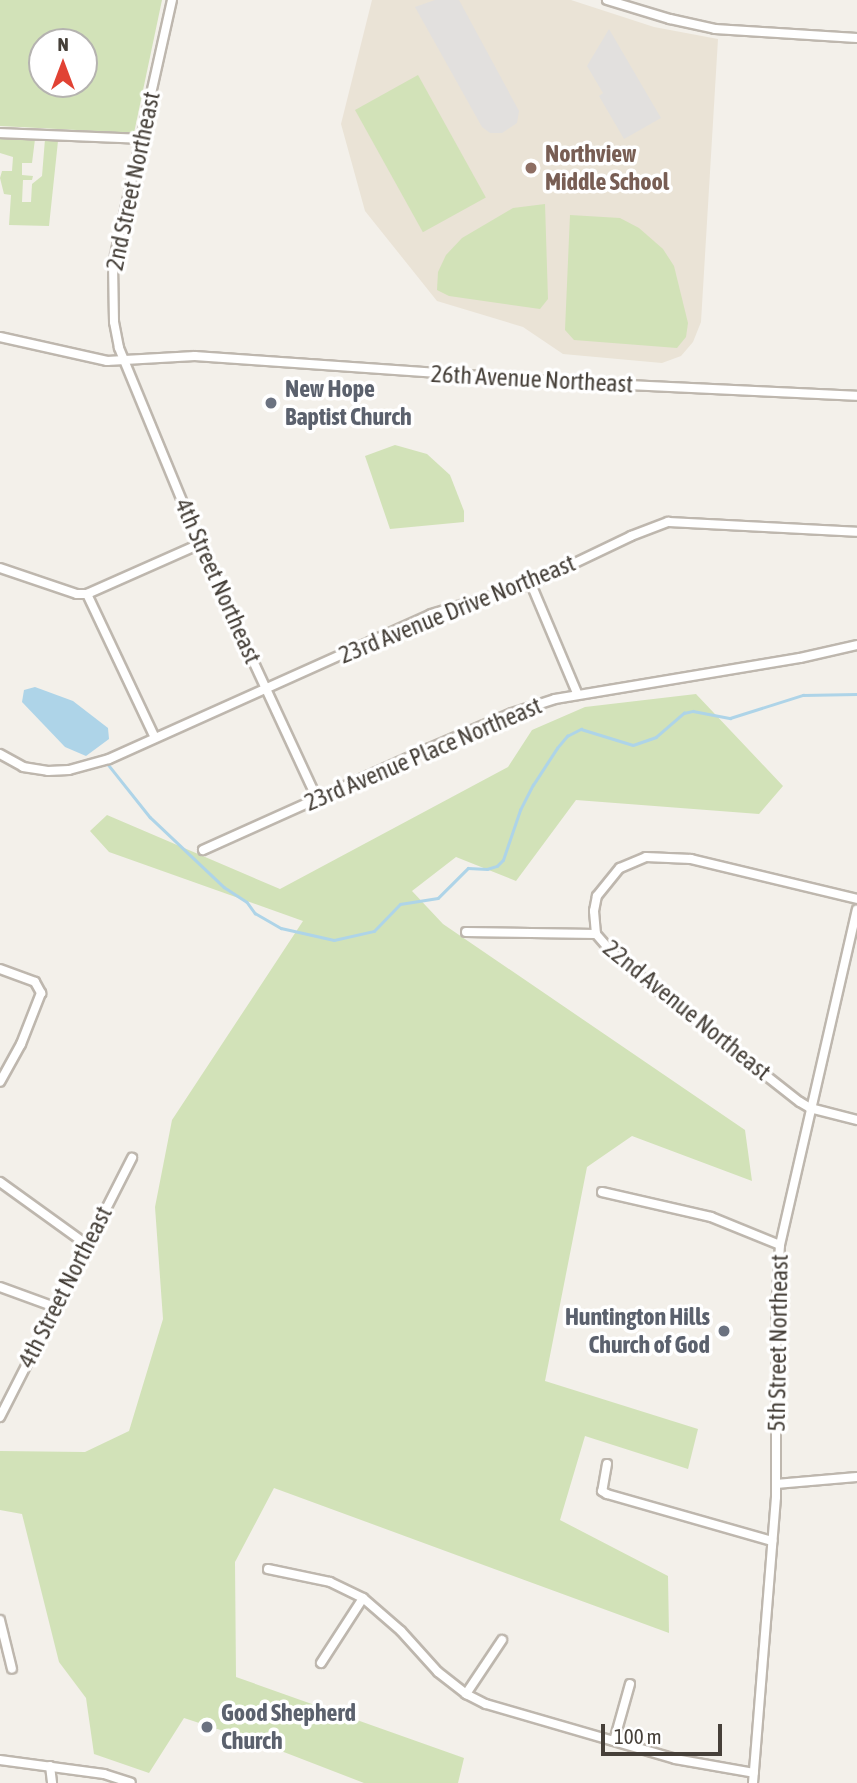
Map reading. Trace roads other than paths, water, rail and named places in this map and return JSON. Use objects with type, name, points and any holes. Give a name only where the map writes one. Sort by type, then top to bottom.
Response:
[{"type":"street","name":"2nd Street Northeast","points":[[127,361],[120,348],[114,322],[113,277],[172,0]]},
{"type":"street","points":[[611,0],[670,19],[715,29],[857,38]]},
{"type":"street","points":[[0,133],[141,139]]},
{"type":"street","name":"26th Avenue Northeast","points":[[0,337],[85,358],[127,361],[195,356],[563,382],[857,396]]},
{"type":"street","name":"4th Street Northeast","points":[[127,361],[200,544],[317,799]]},
{"type":"street","name":"23rd Avenue Drive Northeast","points":[[0,754],[23,767],[62,771],[109,759],[431,614],[531,584],[631,536],[668,523],[857,531]]},
{"type":"street","points":[[0,568],[78,594],[87,594],[200,544]]},
{"type":"street","points":[[531,584],[577,693]]},
{"type":"street","points":[[87,594],[155,738]]},
{"type":"street","name":"23rd Avenue Place Northeast","points":[[203,850],[498,718],[577,693],[800,658],[857,645]]},
{"type":"street","points":[[596,934],[594,911],[597,896],[620,868],[639,859],[660,856],[691,859],[857,899]]},
{"type":"street","name":"5th Street Northeast","points":[[753,1783],[776,1484],[776,1310],[780,1245],[857,910]]},
{"type":"street","name":"22nd Avenue Northeast","points":[[466,932],[596,934],[618,959],[810,1108],[857,1119]]},
{"type":"street","points":[[0,969],[35,982],[40,988],[32,1019],[0,1082]]},
{"type":"street","name":"4th Street Northeast","points":[[0,1417],[132,1158]]},
{"type":"street","points":[[0,1182],[86,1244]]},
{"type":"street","points":[[601,1192],[711,1217],[780,1245]]},
{"type":"street","points":[[0,1287],[55,1307]]},
{"type":"street","points":[[607,1464],[602,1491],[607,1494],[772,1541]]},
{"type":"street","points":[[776,1484],[857,1477]]},
{"type":"street","points":[[268,1569],[330,1582],[363,1598],[401,1631],[438,1672],[466,1694],[502,1710],[702,1766],[754,1773]]},
{"type":"street","points":[[321,1663],[363,1598]]},
{"type":"street","points":[[0,1620],[12,1669]]},
{"type":"street","points":[[466,1694],[502,1640]]},
{"type":"street","points":[[614,1741],[630,1684]]},
{"type":"street","points":[[0,1760],[104,1774],[131,1783]]},
{"type":"street","points":[[50,1766],[52,1783]]},
{"type":"water","points":[[35,687],[73,701],[108,728],[109,739],[86,756],[65,747],[22,702],[24,690]]},
{"type":"waterway","points":[[107,763],[150,817],[224,887],[247,902],[255,913],[281,928],[334,940],[374,931],[400,904],[438,898],[468,868],[487,869],[497,866],[503,860],[520,810],[533,785],[567,736],[581,729],[633,745],[656,737],[684,713],[693,711],[730,718],[803,695],[857,694]]},
{"type":"place","name":"Northview Middle School","points":[[531,168]]},
{"type":"place","name":"New Hope Baptist Church","points":[[271,403]]},
{"type":"place","name":"Huntington Hills Church of God","points":[[724,1331]]},
{"type":"place","name":"Good Shepherd Church","points":[[207,1727]]}]
